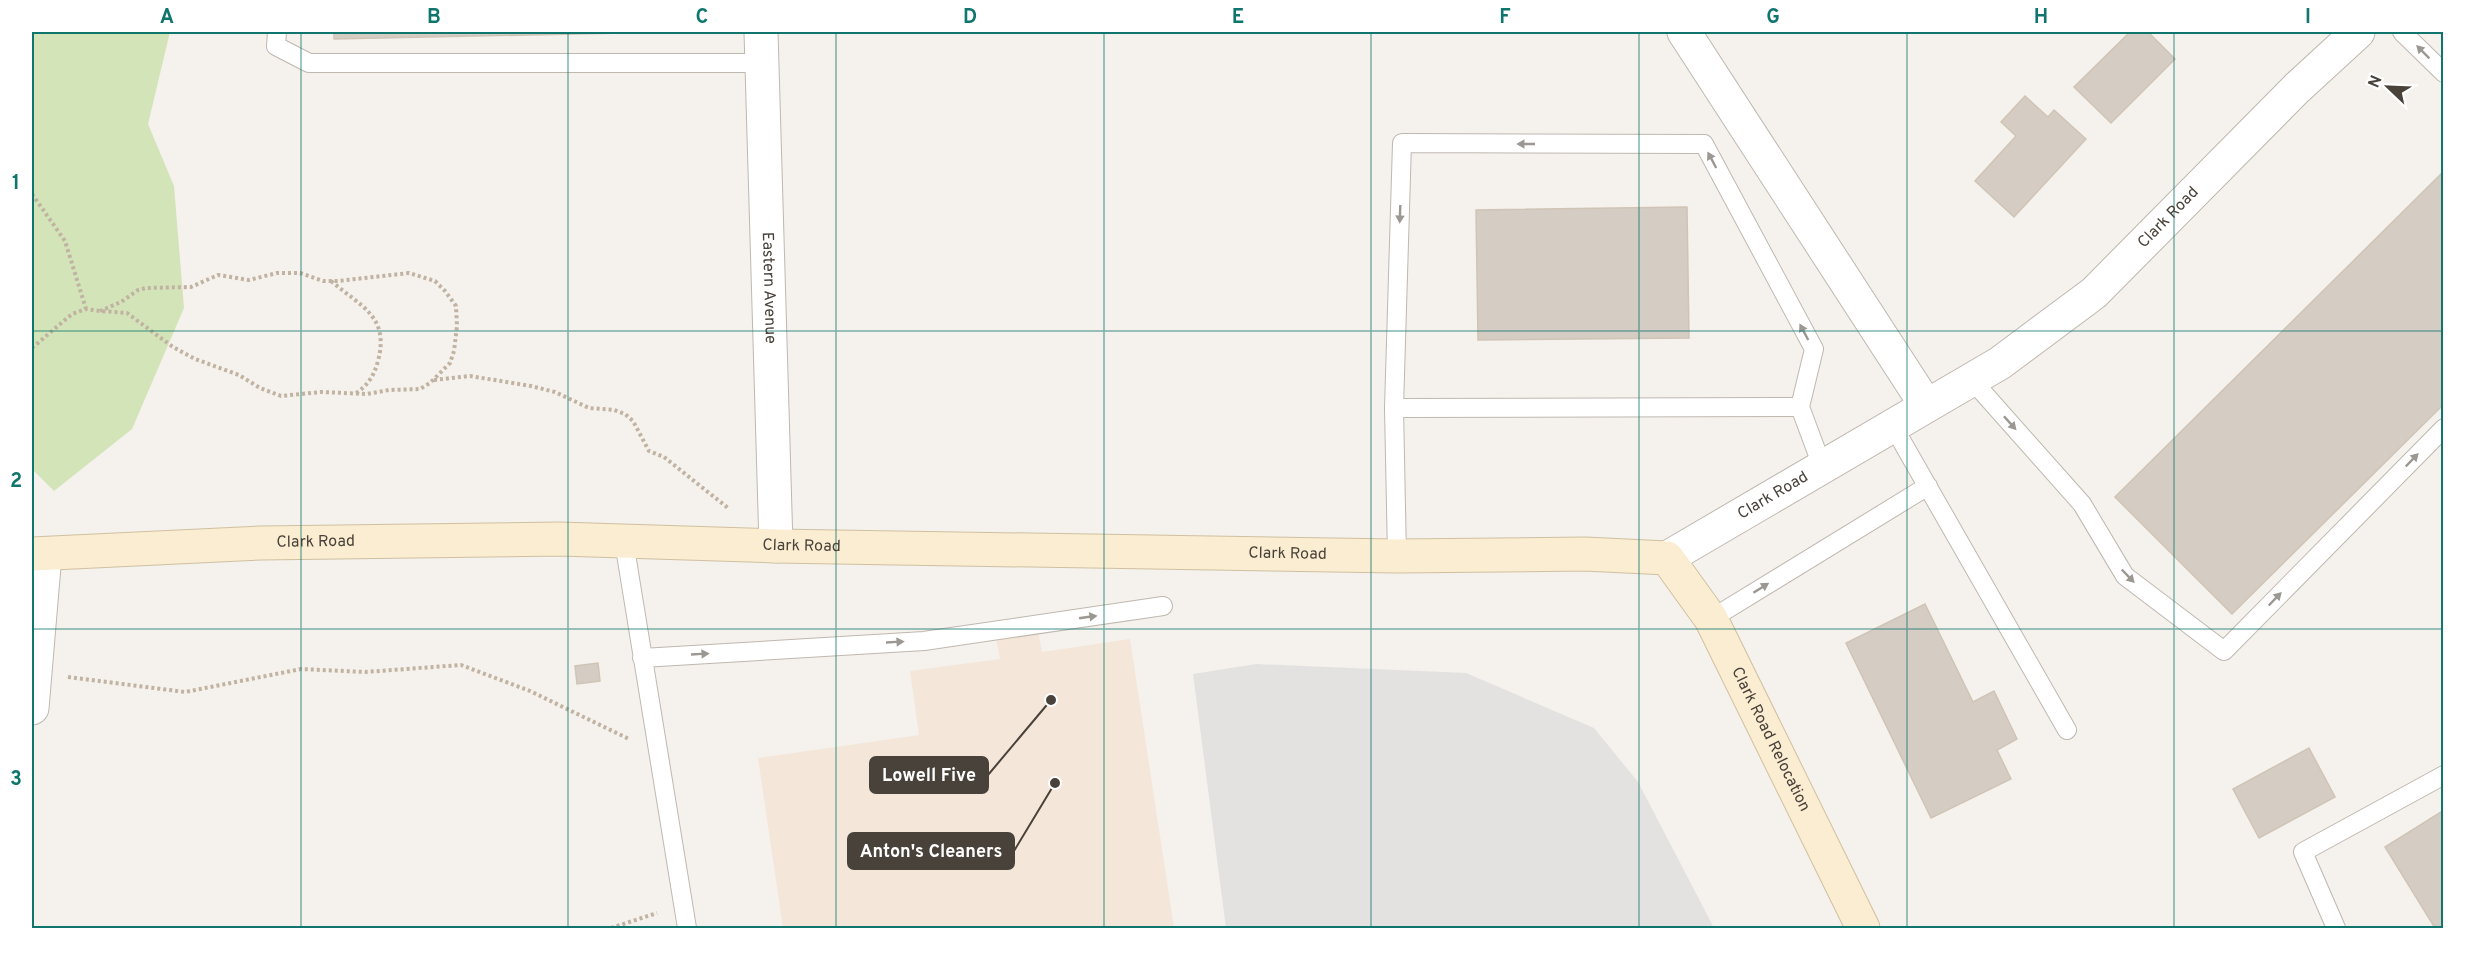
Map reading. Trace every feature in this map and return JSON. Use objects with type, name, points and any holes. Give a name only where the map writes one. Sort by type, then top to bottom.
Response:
[{"type":"street","name":"Eastern Avenue","points":[[761,32],[776,546]]},
{"type":"street","points":[[1684,32],[1926,405]]},
{"type":"street","name":"Clark Road","points":[[38,554],[261,543],[560,539],[776,546],[1397,556],[1585,554],[1667,558],[2000,363],[2094,293],[2297,88],[2358,32]]},
{"type":"street","points":[[32,708],[38,554]]},
{"type":"street","name":"Clark Road Relocation","points":[[1667,558],[1711,619],[1863,928]]},
{"type":"lane","points":[[277,32],[276,46],[309,63],[762,63]]},
{"type":"lane","points":[[2402,32],[2444,73]]},
{"type":"lane","points":[[1397,556],[1395,408],[1402,143],[1704,144],[1814,349],[1800,407],[1822,466]]},
{"type":"lane","points":[[1971,379],[2082,504],[2126,576],[2224,651],[2444,428]]},
{"type":"lane","points":[[1395,408],[1800,407]]},
{"type":"lane","points":[[1893,426],[2067,730]]},
{"type":"lane","points":[[1711,619],[1928,486]]},
{"type":"lane","points":[[624,542],[687,928]]},
{"type":"lane","points":[[642,658],[924,641],[1163,606]]},
{"type":"lane","points":[[2336,928],[2302,852],[2444,775]]},
{"type":"path","points":[[32,194],[65,241],[86,309]]},
{"type":"path","points":[[32,348],[72,314],[86,309],[127,313],[172,347],[281,396],[420,389],[450,363],[456,341],[456,306],[435,281],[409,273],[330,281],[300,273],[277,273],[249,280],[218,275],[191,287],[138,290],[121,302],[100,310]]},
{"type":"path","points":[[330,281],[369,313],[380,327],[381,350],[375,371],[367,386],[354,394]]},
{"type":"path","points":[[433,380],[470,376],[531,386],[555,392],[589,408],[614,410],[625,414],[633,421],[649,451],[664,457],[729,509]]},
{"type":"path","points":[[34,674],[185,692],[301,669],[365,672],[461,665],[530,691],[658,753]]},
{"type":"path","points":[[611,928],[683,903]]},
{"type":"shaded area","points":[[1038,631],[1042,652],[1130,639],[1174,928],[783,928],[758,758],[919,735],[910,671],[1000,659],[996,638]]},
{"type":"shaded area","points":[[1256,664],[1466,673],[1594,728],[1638,782],[1714,928],[1226,928],[1193,674]]},
{"type":"green space","points":[[32,32],[170,32],[148,124],[174,186],[184,308],[132,429],[54,491],[32,469]]},
{"type":"building","points":[[334,32],[624,32],[624,33],[334,39]]},
{"type":"building","points":[[2130,32],[2148,32],[2175,59],[2111,123],[2074,87]]},
{"type":"building","points":[[2025,96],[2048,117],[2054,110],[2086,139],[2014,217],[1975,181],[2016,136],[2001,122]]},
{"type":"building","points":[[2444,171],[2444,404],[2232,614],[2115,497]]},
{"type":"building","points":[[1687,207],[1689,338],[1478,340],[1476,210]]},
{"type":"building","points":[[1925,604],[1973,702],[1994,691],[2017,739],[1997,750],[2011,779],[1931,818],[1846,643]]},
{"type":"building","points":[[598,663],[600,681],[577,684],[575,666]]},
{"type":"building","points":[[2309,748],[2335,797],[2259,838],[2233,789]]},
{"type":"building","points":[[2444,810],[2444,928],[2435,928],[2385,847]]},
{"type":"place","name":"Lowell Five","points":[[1051,700]]},
{"type":"place","name":"Anton's Cleaners","points":[[1055,783]]}]
